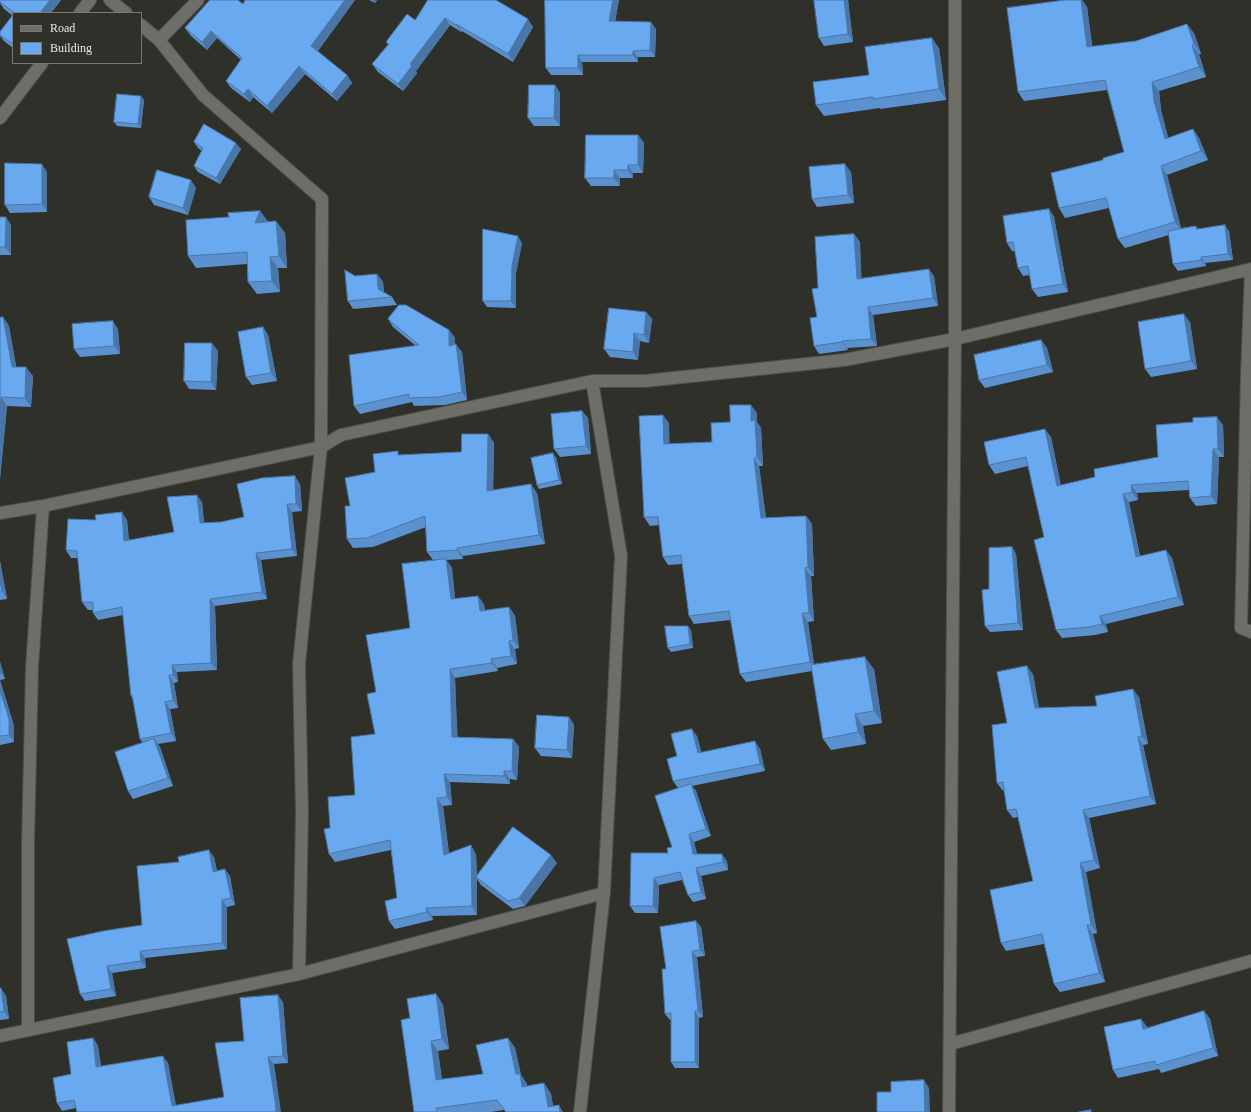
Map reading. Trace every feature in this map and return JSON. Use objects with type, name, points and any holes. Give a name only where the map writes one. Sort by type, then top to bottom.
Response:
[{"type":"street","points":[[81,12],[90,0]]},
{"type":"street","points":[[110,0],[125,12]]},
{"type":"street","points":[[159,40],[198,0]]},
{"type":"street","points":[[949,1112],[955,339],[955,0]]},
{"type":"street","points":[[142,26],[159,40],[203,95],[322,199],[321,447],[299,664],[302,815],[299,974]]},
{"type":"street","points":[[0,118],[41,64]]},
{"type":"street","points":[[0,513],[43,506],[321,447],[341,435],[592,381],[645,382],[844,360],[955,339],[1251,269],[1241,628],[1251,632]]},
{"type":"street","points":[[580,1112],[604,893],[621,556],[592,381]]},
{"type":"street","points":[[28,1029],[28,843],[32,667],[43,506]]},
{"type":"street","points":[[0,1036],[299,974],[604,893]]},
{"type":"street","points":[[950,1044],[1251,961]]},
{"type":"building","points":[[0,0],[50,0],[41,12],[14,12],[0,2]]},
{"type":"building","points":[[210,0],[238,0],[243,4],[245,0],[345,0],[311,46],[347,75],[332,94],[299,66],[267,106],[248,89],[244,94],[226,81],[242,58],[211,31],[202,42],[185,28]]},
{"type":"building","points":[[428,0],[496,0],[528,19],[508,54],[445,18],[410,64],[412,66],[398,84],[372,64],[389,44],[386,42],[407,14],[415,20]]},
{"type":"building","points":[[545,0],[613,0],[609,21],[651,22],[650,50],[633,51],[633,55],[578,55],[578,68],[546,68]]},
{"type":"building","points":[[814,0],[844,0],[848,34],[819,38]]},
{"type":"building","points":[[1065,0],[1081,0],[1087,47],[1136,41],[1187,24],[1194,44],[1192,45],[1199,67],[1152,82],[1154,101],[1165,139],[1193,129],[1201,151],[1161,166],[1175,222],[1118,239],[1106,198],[1059,208],[1051,173],[1103,160],[1103,158],[1124,152],[1105,80],[1018,92],[1007,8]]},
{"type":"building","points":[[12,16],[12,43],[0,35],[0,32]]},
{"type":"building","points":[[932,38],[939,89],[873,99],[873,97],[816,105],[813,82],[869,75],[865,47]]},
{"type":"building","points":[[529,85],[555,85],[554,118],[528,118]]},
{"type":"building","points":[[117,94],[141,96],[138,124],[114,122]]},
{"type":"building","points":[[204,124],[236,143],[216,178],[194,166],[203,148],[194,142]]},
{"type":"building","points":[[586,135],[638,135],[638,165],[628,165],[628,170],[614,170],[614,178],[585,178]]},
{"type":"building","points":[[5,163],[42,164],[42,204],[5,205]]},
{"type":"building","points":[[845,164],[848,195],[812,199],[809,167]]},
{"type":"building","points":[[157,170],[191,180],[183,208],[149,197]]},
{"type":"building","points":[[1049,209],[1063,284],[1032,289],[1028,266],[1018,268],[1013,242],[1007,243],[1003,216]]},
{"type":"building","points":[[260,211],[255,223],[276,221],[279,256],[270,257],[272,281],[248,282],[247,252],[188,256],[186,220],[229,217],[228,213]]},
{"type":"building","points":[[0,217],[6,217],[5,247],[0,247]]},
{"type":"building","points":[[1225,225],[1228,254],[1201,257],[1201,260],[1173,264],[1168,231],[1196,226],[1196,229]]},
{"type":"building","points":[[483,229],[518,236],[512,266],[511,301],[483,301]]},
{"type":"building","points":[[854,234],[857,279],[929,269],[933,298],[868,307],[871,339],[842,341],[814,346],[810,318],[817,317],[812,289],[818,288],[815,237]]},
{"type":"building","points":[[345,270],[355,276],[377,274],[378,289],[392,297],[348,301]]},
{"type":"building","points":[[399,305],[406,305],[449,330],[449,346],[456,344],[462,392],[439,397],[409,398],[409,394],[354,406],[349,355],[419,345],[388,319]]},
{"type":"building","points":[[609,308],[646,312],[644,335],[634,333],[633,352],[604,349]]},
{"type":"building","points":[[1184,314],[1191,361],[1145,369],[1138,322]]},
{"type":"building","points":[[3,317],[12,367],[26,367],[25,398],[1,397],[0,408],[0,318]]},
{"type":"building","points":[[113,321],[114,346],[74,349],[72,324]]},
{"type":"building","points":[[263,327],[271,373],[246,377],[238,332]]},
{"type":"building","points":[[1041,340],[1047,365],[979,380],[974,355]]},
{"type":"building","points":[[185,343],[212,343],[211,382],[184,381]]},
{"type":"building","points":[[730,405],[751,405],[751,421],[755,420],[757,457],[754,458],[761,518],[806,516],[808,567],[805,568],[809,613],[802,613],[810,662],[740,674],[729,611],[689,616],[681,555],[663,557],[658,517],[644,517],[639,416],[663,415],[664,444],[712,442],[711,423],[730,422]]},
{"type":"building","points":[[582,411],[586,446],[554,449],[551,414]]},
{"type":"building","points":[[1217,417],[1218,449],[1213,449],[1211,496],[1190,498],[1188,481],[1131,485],[1132,492],[1123,494],[1136,557],[1166,550],[1178,597],[1100,616],[1102,624],[1089,627],[1056,630],[1034,540],[1044,537],[1026,457],[989,465],[984,442],[1045,429],[1057,486],[1095,477],[1094,469],[1158,457],[1156,425],[1193,422],[1193,418]]},
{"type":"building","points":[[462,434],[488,434],[487,491],[531,484],[539,535],[457,548],[457,550],[427,552],[425,516],[367,538],[347,539],[345,506],[350,506],[345,478],[375,472],[373,454],[398,451],[398,455],[461,452]]},
{"type":"building","points":[[553,453],[559,480],[537,485],[531,458]]},
{"type":"building","points":[[295,476],[296,504],[287,504],[292,549],[256,553],[262,592],[210,599],[211,663],[172,665],[173,675],[169,675],[173,700],[165,702],[171,733],[140,739],[132,695],[131,696],[122,607],[93,613],[93,602],[82,602],[77,551],[66,550],[68,519],[96,520],[95,515],[122,512],[124,541],[174,532],[167,497],[197,495],[200,523],[221,522],[244,517],[237,484],[262,478]]},
{"type":"building","points":[[1012,547],[1018,623],[985,626],[982,590],[989,589],[989,548]]},
{"type":"building","points":[[446,559],[451,599],[478,596],[480,611],[509,607],[513,640],[509,641],[511,656],[491,659],[492,663],[450,669],[452,737],[513,739],[512,771],[504,771],[504,776],[444,774],[447,797],[437,798],[444,855],[471,845],[472,906],[426,908],[427,912],[389,921],[385,901],[397,898],[390,840],[329,854],[324,829],[330,828],[328,797],[355,795],[351,737],[375,734],[367,694],[376,692],[366,635],[410,628],[402,564]]},
{"type":"building","points":[[0,581],[2,591],[0,592]]},
{"type":"building","points":[[665,626],[688,626],[690,644],[668,648]]},
{"type":"building","points":[[865,657],[874,711],[855,714],[858,732],[823,739],[811,665]]},
{"type":"building","points":[[1027,666],[1035,708],[1097,706],[1095,696],[1133,689],[1142,736],[1138,737],[1150,796],[1083,810],[1094,860],[1080,863],[1091,925],[1087,925],[1099,973],[1054,984],[1042,934],[1001,943],[990,890],[1033,881],[1016,809],[1007,810],[1003,782],[997,783],[992,725],[1007,723],[997,672]]},
{"type":"building","points":[[0,690],[9,719],[9,735],[0,736]]},
{"type":"building","points":[[537,715],[569,717],[567,750],[535,748]]},
{"type":"building","points":[[692,729],[698,753],[755,741],[760,764],[673,781],[667,759],[677,756],[671,734]]},
{"type":"building","points":[[154,739],[168,778],[128,791],[115,752]]},
{"type":"building","points":[[691,784],[706,829],[689,834],[693,854],[722,854],[723,862],[696,868],[701,892],[688,895],[680,872],[654,878],[653,906],[630,906],[631,853],[668,853],[667,848],[672,847],[655,796]]},
{"type":"building","points":[[513,827],[551,855],[519,898],[508,901],[476,877]]},
{"type":"building","points":[[209,850],[213,872],[225,869],[231,898],[222,900],[222,943],[140,951],[141,961],[107,966],[111,989],[80,994],[67,939],[103,931],[142,925],[137,866],[179,862],[178,857]]},
{"type":"building","points":[[696,921],[700,950],[692,951],[698,1011],[695,1011],[695,1062],[671,1062],[671,1013],[665,1014],[662,969],[666,969],[660,927]]},
{"type":"building","points":[[0,988],[4,1011],[0,1012]]},
{"type":"building","points":[[436,994],[442,1039],[431,1041],[436,1080],[483,1074],[476,1045],[508,1038],[516,1074],[520,1074],[522,1087],[544,1083],[548,1107],[559,1105],[560,1112],[506,1112],[497,1100],[436,1108],[437,1112],[414,1112],[401,1020],[410,1018],[407,999]]},
{"type":"building","points":[[278,995],[283,1056],[268,1057],[276,1112],[77,1112],[74,1100],[57,1103],[53,1078],[71,1074],[67,1042],[93,1038],[96,1067],[163,1056],[172,1106],[224,1097],[215,1043],[244,1041],[240,998]]},
{"type":"building","points":[[1204,1011],[1213,1048],[1156,1065],[1155,1061],[1113,1070],[1104,1027],[1141,1019],[1143,1029]]},
{"type":"building","points":[[924,1080],[925,1112],[877,1112],[877,1092],[891,1092],[891,1082]]},
{"type":"building","points":[[1091,1110],[1091,1112],[1079,1112]]}]
